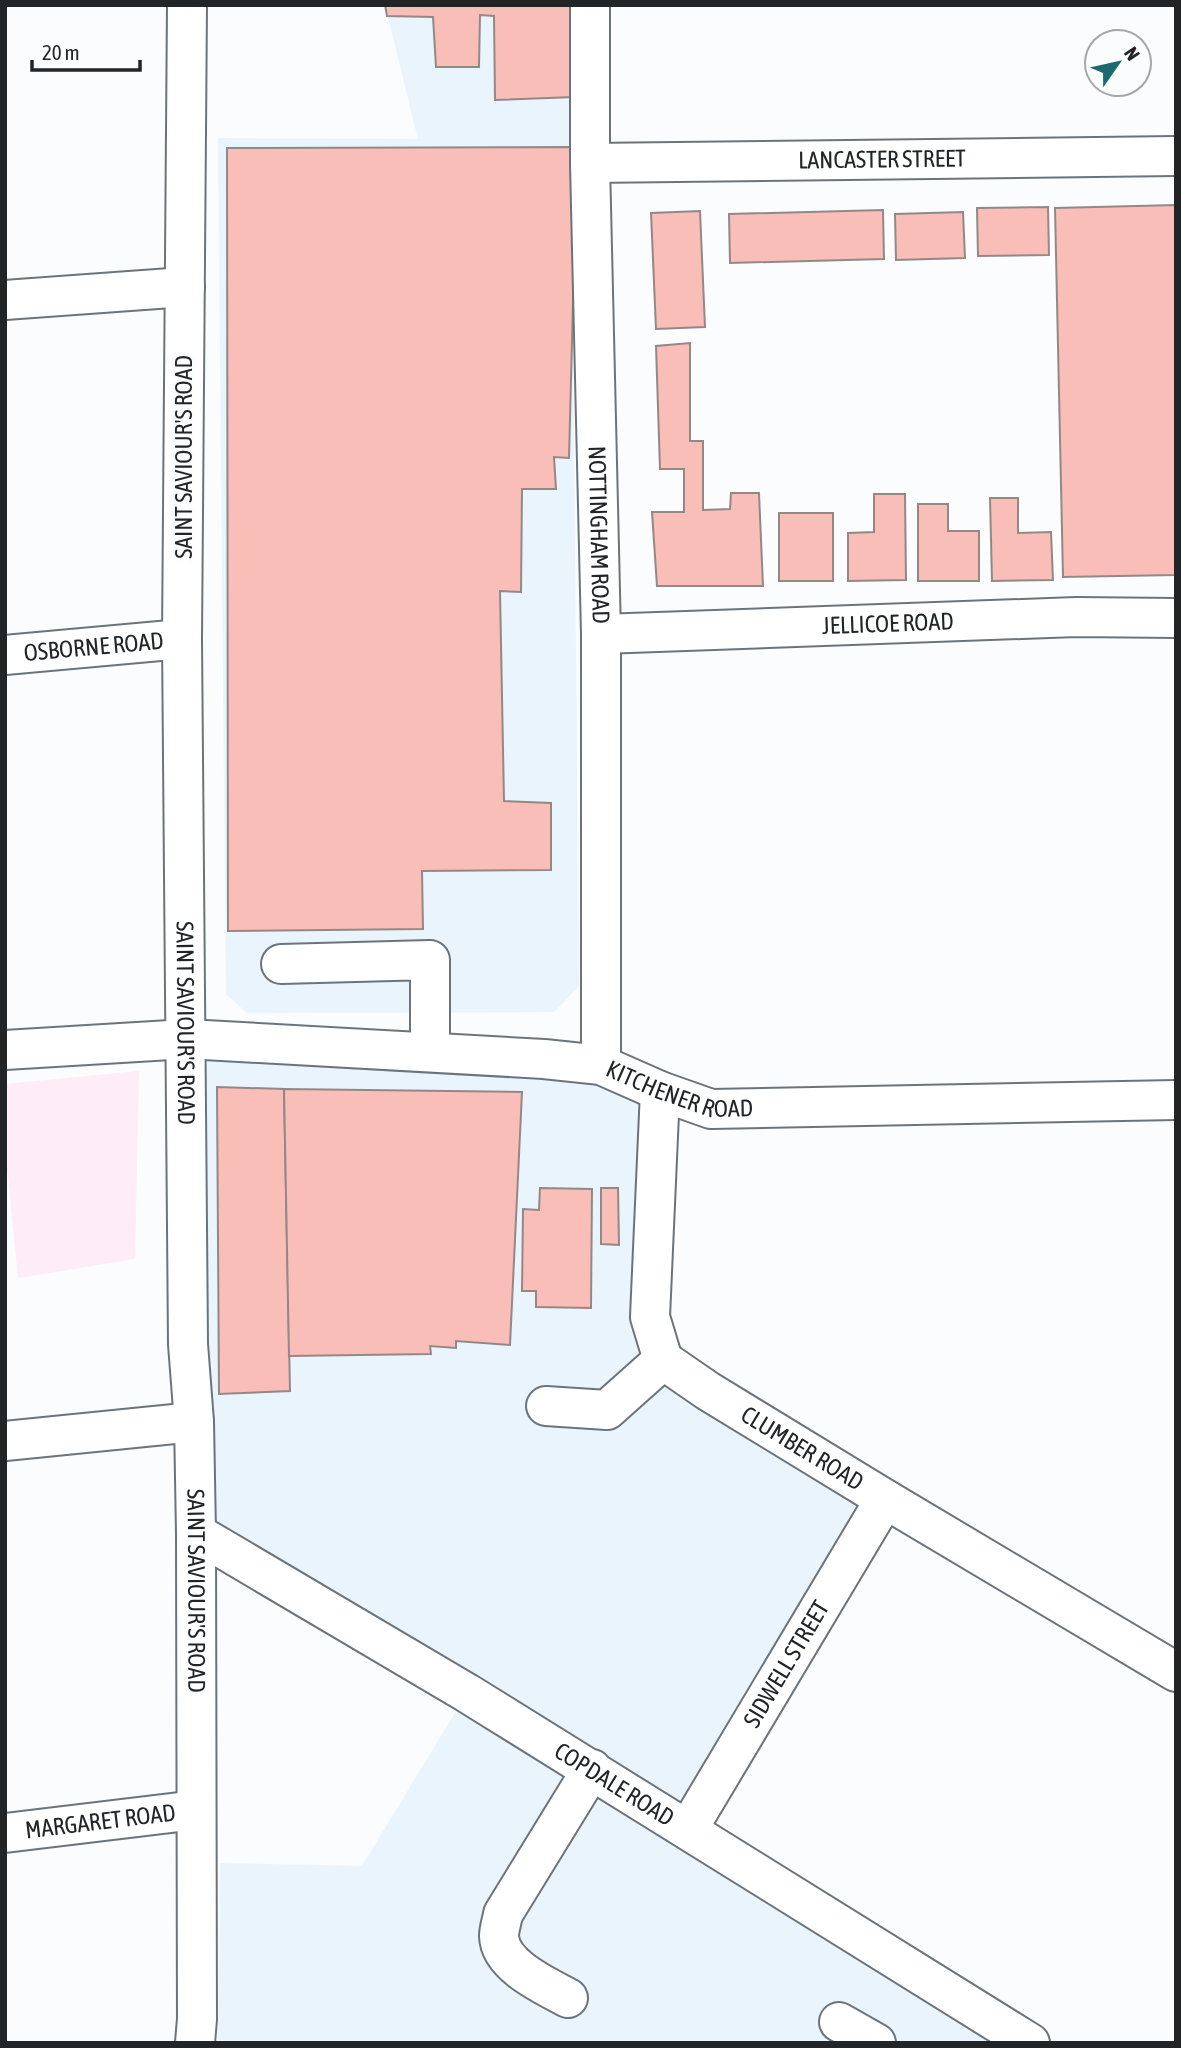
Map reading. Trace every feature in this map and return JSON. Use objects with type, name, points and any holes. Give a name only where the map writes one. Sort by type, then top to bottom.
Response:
[{"type":"street","name":"SAINT SAVIOUR'S ROAD","points":[[187,5],[182,639],[188,1344],[194,1422],[196,1533],[195,2043]]},
{"type":"street","name":"NOTTINGHAM ROAD","points":[[590,5],[590,163],[601,634],[601,1065]]},
{"type":"street","name":"LANCASTER STREET","points":[[590,163],[1176,156]]},
{"type":"street","points":[[5,300],[185,287]]},
{"type":"street","name":"JELLICOE ROAD","points":[[601,634],[1062,618],[1176,618]]},
{"type":"street","name":"OSBORNE ROAD","points":[[5,655],[182,639]]},
{"type":"street","points":[[281,964],[430,961],[430,1052]]},
{"type":"street","name":"KITCHENER ROAD","points":[[5,1050],[187,1039],[430,1052],[601,1065],[660,1091],[711,1109],[1176,1100]]},
{"type":"street","points":[[546,1406],[607,1410],[663,1360],[650,1317],[660,1091]]},
{"type":"street","name":"CLUMBER ROAD","points":[[663,1360],[884,1499],[1176,1672]]},
{"type":"street","points":[[5,1441],[194,1422]]},
{"type":"street","name":"SIDWELL STREET","points":[[688,1829],[884,1499]]},
{"type":"street","name":"COPDALE ROAD","points":[[196,1533],[467,1693],[688,1829],[978,2027],[1030,2043]]},
{"type":"street","points":[[568,1998],[527,1976],[507,1957],[499,1939],[503,1914],[592,1769]]},
{"type":"street","name":"MARGARET ROAD","points":[[5,1833],[196,1810]]},
{"type":"street","points":[[839,2022],[876,2043]]},
{"type":"shaded area","points":[[385,5],[570,5],[579,986],[554,1012],[247,1013],[226,994],[218,138],[418,139]]},
{"type":"shaded area","points":[[187,1039],[544,1059],[660,1091],[663,1360],[885,1499],[689,1829],[1030,2043],[218,2043],[220,1863],[362,1866],[467,1693],[196,1533]]},
{"type":"shaded area","points":[[139,1071],[135,1259],[18,1278],[5,1147],[5,1084]]},
{"type":"building","points":[[385,5],[571,5],[574,97],[495,100],[494,16],[480,15],[479,67],[436,67],[433,17],[387,16]]},
{"type":"building","points":[[577,147],[569,458],[554,457],[556,489],[522,489],[521,592],[500,591],[504,801],[551,803],[551,870],[422,871],[423,929],[228,931],[227,148]]},
{"type":"building","points":[[1176,205],[1176,575],[1063,577],[1055,208]]},
{"type":"building","points":[[1048,207],[1049,255],[978,256],[977,208]]},
{"type":"building","points":[[883,210],[884,259],[730,263],[729,214]]},
{"type":"building","points":[[700,211],[705,327],[656,329],[651,213]]},
{"type":"building","points":[[963,212],[965,258],[896,260],[895,214]]},
{"type":"building","points":[[690,343],[690,441],[703,441],[703,510],[730,509],[731,493],[759,493],[763,586],[657,586],[652,512],[684,512],[684,469],[660,469],[656,346]]},
{"type":"building","points":[[874,494],[905,494],[906,580],[848,581],[848,533],[874,532]]},
{"type":"building","points":[[990,498],[1018,498],[1018,533],[1051,532],[1053,580],[992,581]]},
{"type":"building","points":[[918,504],[948,504],[948,531],[979,531],[979,581],[918,581]]},
{"type":"building","points":[[779,513],[833,513],[833,581],[779,581]]},
{"type":"building","points":[[217,1087],[284,1089],[290,1391],[219,1394]]},
{"type":"building","points":[[284,1089],[522,1092],[510,1345],[456,1341],[456,1348],[430,1346],[431,1354],[289,1356]]},
{"type":"building","points":[[540,1188],[592,1189],[591,1308],[536,1307],[536,1291],[522,1291],[523,1209],[539,1210]]},
{"type":"building","points":[[601,1188],[618,1188],[619,1245],[601,1244]]}]
